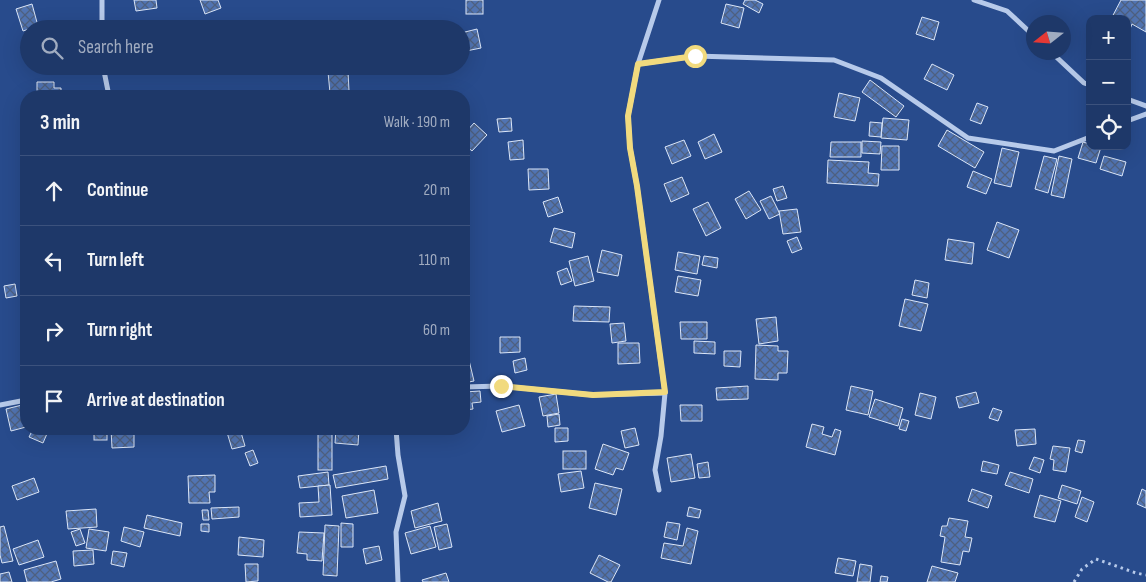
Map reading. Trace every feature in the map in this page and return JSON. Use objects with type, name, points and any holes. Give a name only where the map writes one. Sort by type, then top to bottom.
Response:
[{"type":"street","points":[[102,0],[102,20]]},
{"type":"street","points":[[659,0],[638,64],[628,116],[630,148],[637,186],[665,392],[661,436],[655,470],[659,490]]},
{"type":"street","points":[[974,0],[1007,11],[1026,29]]},
{"type":"street","points":[[638,64],[695,56],[834,60],[881,78],[968,138],[1054,151],[1086,139]]},
{"type":"street","points":[[1060,60],[1086,84]]},
{"type":"street","points":[[105,75],[108,90]]},
{"type":"street","points":[[1131,100],[1146,106]]},
{"type":"street","points":[[1131,120],[1146,114]]},
{"type":"street","points":[[470,388],[501,386],[593,395],[665,392]]},
{"type":"street","points":[[0,405],[20,401]]},
{"type":"street","points":[[396,435],[405,496],[396,532],[398,582]]},
{"type":"path","points":[[1074,582],[1082,569],[1096,559],[1146,575]]},
{"type":"building","points":[[134,0],[156,0],[157,8],[136,11]]},
{"type":"building","points":[[200,0],[218,0],[221,8],[205,14]]},
{"type":"building","points":[[466,0],[483,0],[483,14],[466,14]]},
{"type":"building","points":[[745,0],[755,0],[763,4],[759,13],[743,4]]},
{"type":"building","points":[[1121,0],[1146,0],[1146,32],[1132,24],[1131,26],[1131,15],[1113,15]]},
{"type":"building","points":[[32,4],[36,20],[20,20],[20,22],[16,9]]},
{"type":"building","points":[[726,4],[744,8],[739,28],[721,23]]},
{"type":"building","points":[[922,17],[939,22],[934,40],[916,34]]},
{"type":"building","points":[[477,29],[481,48],[470,50],[470,31]]},
{"type":"building","points":[[932,64],[954,75],[947,90],[924,79]]},
{"type":"building","points":[[328,75],[348,75],[349,90],[330,90]]},
{"type":"building","points":[[870,80],[904,106],[896,117],[862,92]]},
{"type":"building","points":[[37,82],[54,82],[54,88],[61,88],[61,90],[37,90]]},
{"type":"building","points":[[839,93],[860,98],[855,121],[834,117]]},
{"type":"building","points":[[977,103],[988,107],[981,124],[970,120]]},
{"type":"building","points":[[511,118],[512,131],[499,132],[497,119]]},
{"type":"building","points":[[883,118],[909,120],[907,140],[881,138]]},
{"type":"building","points":[[870,122],[882,123],[881,137],[869,136]]},
{"type":"building","points":[[474,123],[487,135],[472,151],[470,149],[470,127]]},
{"type":"building","points":[[947,130],[984,152],[975,168],[938,146]]},
{"type":"building","points":[[714,134],[722,152],[705,159],[698,142]]},
{"type":"building","points":[[523,140],[524,159],[510,160],[508,142]]},
{"type":"building","points":[[684,140],[691,156],[672,164],[665,147]]},
{"type":"building","points":[[862,141],[881,142],[880,154],[862,153]]},
{"type":"building","points":[[831,142],[861,142],[861,157],[830,157]]},
{"type":"building","points":[[1083,142],[1086,143],[1086,150],[1100,150],[1096,163],[1078,158]]},
{"type":"building","points":[[882,146],[899,146],[899,170],[881,170]]},
{"type":"building","points":[[1002,148],[1019,152],[1011,187],[994,183]]},
{"type":"building","points":[[1044,156],[1057,159],[1048,193],[1035,189]]},
{"type":"building","points":[[1059,156],[1072,159],[1064,198],[1051,195]]},
{"type":"building","points":[[1104,156],[1126,162],[1122,176],[1100,169]]},
{"type":"building","points":[[828,160],[869,162],[868,173],[879,174],[878,186],[827,183]]},
{"type":"building","points":[[528,169],[548,169],[549,189],[529,190]]},
{"type":"building","points":[[973,171],[992,179],[986,194],[967,187]]},
{"type":"building","points":[[682,177],[689,194],[671,202],[664,184]]},
{"type":"building","points":[[783,186],[787,198],[777,201],[773,189]]},
{"type":"building","points":[[749,191],[761,210],[746,219],[735,199]]},
{"type":"building","points":[[771,196],[780,214],[769,219],[760,201]]},
{"type":"building","points":[[558,197],[563,212],[548,217],[543,202]]},
{"type":"building","points":[[708,202],[721,228],[706,236],[693,209]]},
{"type":"building","points":[[797,209],[801,232],[783,234],[779,211]]},
{"type":"building","points":[[997,222],[1019,230],[1009,258],[987,250]]},
{"type":"building","points":[[554,228],[575,233],[572,248],[550,242]]},
{"type":"building","points":[[797,237],[802,249],[792,253],[787,241]]},
{"type":"building","points":[[948,239],[974,243],[972,264],[945,260]]},
{"type":"building","points":[[602,250],[622,255],[618,276],[597,272]]},
{"type":"building","points":[[678,252],[700,256],[697,274],[675,270]]},
{"type":"building","points":[[588,256],[594,281],[575,286],[569,261]]},
{"type":"building","points":[[704,256],[718,258],[717,268],[702,265]]},
{"type":"building","points":[[567,268],[572,281],[561,285],[557,272]]},
{"type":"building","points":[[678,276],[701,280],[698,296],[675,292]]},
{"type":"building","points":[[915,280],[929,283],[927,298],[912,295]]},
{"type":"building","points":[[15,284],[17,296],[6,298],[4,286]]},
{"type":"building","points":[[905,299],[928,304],[921,331],[899,326]]},
{"type":"building","points":[[574,306],[610,307],[609,322],[573,321]]},
{"type":"building","points":[[776,317],[778,341],[759,344],[756,319]]},
{"type":"building","points":[[680,322],[707,322],[707,339],[681,339]]},
{"type":"building","points":[[624,323],[626,341],[612,343],[610,324]]},
{"type":"building","points":[[500,337],[520,337],[520,352],[500,353]]},
{"type":"building","points":[[694,341],[715,342],[715,354],[694,353]]},
{"type":"building","points":[[618,343],[639,343],[640,363],[618,364]]},
{"type":"building","points":[[756,345],[778,346],[778,351],[788,351],[787,373],[778,373],[778,380],[755,379]]},
{"type":"building","points":[[724,351],[741,351],[740,367],[724,366]]},
{"type":"building","points":[[525,358],[527,370],[515,373],[513,361]]},
{"type":"building","points":[[470,364],[474,381],[470,382]]},
{"type":"building","points":[[748,386],[748,399],[717,400],[716,388]]},
{"type":"building","points":[[851,386],[873,391],[868,415],[846,410]]},
{"type":"building","points":[[480,391],[481,402],[472,403],[473,409],[470,409],[470,392]]},
{"type":"building","points":[[976,392],[979,403],[959,408],[956,397]]},
{"type":"building","points":[[920,393],[936,397],[931,419],[915,415]]},
{"type":"building","points":[[556,394],[559,413],[543,416],[539,397]]},
{"type":"building","points":[[875,399],[903,408],[898,426],[869,417]]},
{"type":"building","points":[[519,405],[525,426],[502,432],[496,411]]},
{"type":"building","points":[[680,405],[702,405],[702,421],[681,421]]},
{"type":"building","points":[[20,406],[20,429],[11,431],[6,409]]},
{"type":"building","points":[[993,408],[1002,411],[998,421],[989,418]]},
{"type":"building","points":[[559,414],[560,425],[548,427],[547,416]]},
{"type":"building","points":[[902,419],[909,421],[906,431],[899,429]]},
{"type":"building","points":[[812,424],[824,427],[822,434],[832,437],[835,429],[841,431],[835,455],[806,447]]},
{"type":"building","points":[[555,428],[568,428],[568,441],[555,442]]},
{"type":"building","points":[[635,428],[639,445],[625,448],[621,431]]},
{"type":"building","points":[[1035,429],[1036,444],[1017,446],[1015,430]]},
{"type":"building","points":[[30,435],[46,435],[43,443],[29,437]]},
{"type":"building","points":[[94,435],[107,435],[107,440],[94,440]]},
{"type":"building","points":[[111,435],[134,435],[134,447],[112,448]]},
{"type":"building","points":[[228,435],[242,435],[245,446],[232,449]]},
{"type":"building","points":[[318,435],[332,435],[332,470],[318,470]]},
{"type":"building","points":[[336,435],[359,435],[358,445],[335,443]]},
{"type":"building","points":[[1078,440],[1085,441],[1082,453],[1075,451]]},
{"type":"building","points":[[603,444],[629,453],[623,470],[616,468],[613,475],[595,469]]},
{"type":"building","points":[[1053,446],[1070,448],[1066,472],[1053,470],[1054,460],[1050,459]]},
{"type":"building","points":[[253,450],[258,463],[250,466],[245,453]]},
{"type":"building","points":[[563,451],[586,451],[586,469],[563,469]]},
{"type":"building","points":[[691,454],[695,478],[671,482],[667,458]]},
{"type":"building","points":[[1034,457],[1044,460],[1040,473],[1029,469]]},
{"type":"building","points":[[983,461],[999,465],[997,474],[981,471]]},
{"type":"building","points":[[708,462],[710,477],[699,478],[697,464]]},
{"type":"building","points":[[386,466],[388,479],[336,488],[333,475]]},
{"type":"building","points":[[581,471],[584,488],[561,492],[558,474]]},
{"type":"building","points":[[328,472],[329,485],[300,488],[298,476]]},
{"type":"building","points":[[1010,472],[1033,479],[1029,493],[1005,485]]},
{"type":"building","points":[[215,475],[215,492],[209,492],[210,503],[189,503],[188,476]]},
{"type":"building","points":[[34,478],[39,492],[17,500],[12,486]]},
{"type":"building","points":[[595,483],[622,489],[616,515],[589,508]]},
{"type":"building","points":[[330,485],[332,515],[300,517],[299,503],[319,502],[318,486]]},
{"type":"building","points":[[1062,485],[1081,491],[1077,504],[1058,498]]},
{"type":"building","points":[[972,489],[992,496],[988,508],[968,501]]},
{"type":"building","points":[[1142,489],[1146,491],[1146,508],[1137,504]]},
{"type":"building","points":[[374,490],[378,513],[346,518],[342,496]]},
{"type":"building","points":[[1040,495],[1061,501],[1055,522],[1034,517]]},
{"type":"building","points":[[1082,497],[1094,502],[1087,522],[1075,517]]},
{"type":"building","points":[[438,503],[442,521],[415,528],[411,511]]},
{"type":"building","points":[[239,507],[239,517],[212,519],[211,508]]},
{"type":"building","points":[[689,507],[701,510],[699,518],[687,516]]},
{"type":"building","points":[[96,509],[97,527],[68,529],[66,511]]},
{"type":"building","points":[[202,510],[208,510],[209,520],[203,520]]},
{"type":"building","points":[[147,515],[182,523],[180,536],[144,528]]},
{"type":"building","points":[[949,518],[968,521],[965,537],[972,538],[969,552],[963,551],[960,565],[941,562],[945,537],[940,536],[942,526],[947,526]]},
{"type":"building","points":[[667,522],[680,524],[677,540],[664,537]]},
{"type":"building","points":[[341,523],[353,524],[353,547],[341,547]]},
{"type":"building","points":[[201,524],[209,524],[209,532],[201,531]]},
{"type":"building","points":[[447,524],[452,547],[439,550],[434,527]]},
{"type":"building","points":[[325,525],[339,526],[337,576],[323,575]]},
{"type":"building","points":[[4,526],[13,561],[2,563],[0,555],[0,527]]},
{"type":"building","points":[[430,526],[436,547],[411,554],[405,533]]},
{"type":"building","points":[[124,527],[144,532],[140,547],[121,541]]},
{"type":"building","points":[[687,528],[698,531],[691,564],[661,558],[664,543],[683,546]]},
{"type":"building","points":[[80,529],[85,543],[76,546],[71,532]]},
{"type":"building","points":[[89,529],[109,532],[106,551],[86,548]]},
{"type":"building","points":[[299,532],[324,533],[322,561],[307,560],[307,554],[297,553]]},
{"type":"building","points":[[239,537],[264,540],[263,557],[238,555]]},
{"type":"building","points":[[38,540],[44,557],[19,565],[13,549]]},
{"type":"building","points":[[379,546],[382,560],[366,564],[363,549]]},
{"type":"building","points":[[93,550],[94,564],[74,566],[73,551]]},
{"type":"building","points":[[113,551],[127,553],[124,567],[111,564]]},
{"type":"building","points":[[599,555],[620,565],[611,582],[590,573]]},
{"type":"building","points":[[838,558],[856,561],[853,576],[835,573]]},
{"type":"building","points":[[56,561],[61,579],[51,582],[27,582],[24,570]]},
{"type":"building","points":[[245,564],[258,564],[258,581],[246,582]]},
{"type":"building","points":[[860,564],[872,566],[870,582],[857,582]]},
{"type":"building","points":[[932,566],[958,573],[955,582],[927,582]]},
{"type":"building","points":[[9,572],[12,582],[0,582],[0,574]]},
{"type":"building","points":[[446,573],[449,582],[423,582],[422,580]]},
{"type":"building","points":[[881,576],[888,577],[887,582],[880,582]]},
{"type":"route","points":[[501,386],[593,395],[665,392],[637,186],[630,148],[628,116],[638,64],[695,56]]}]
